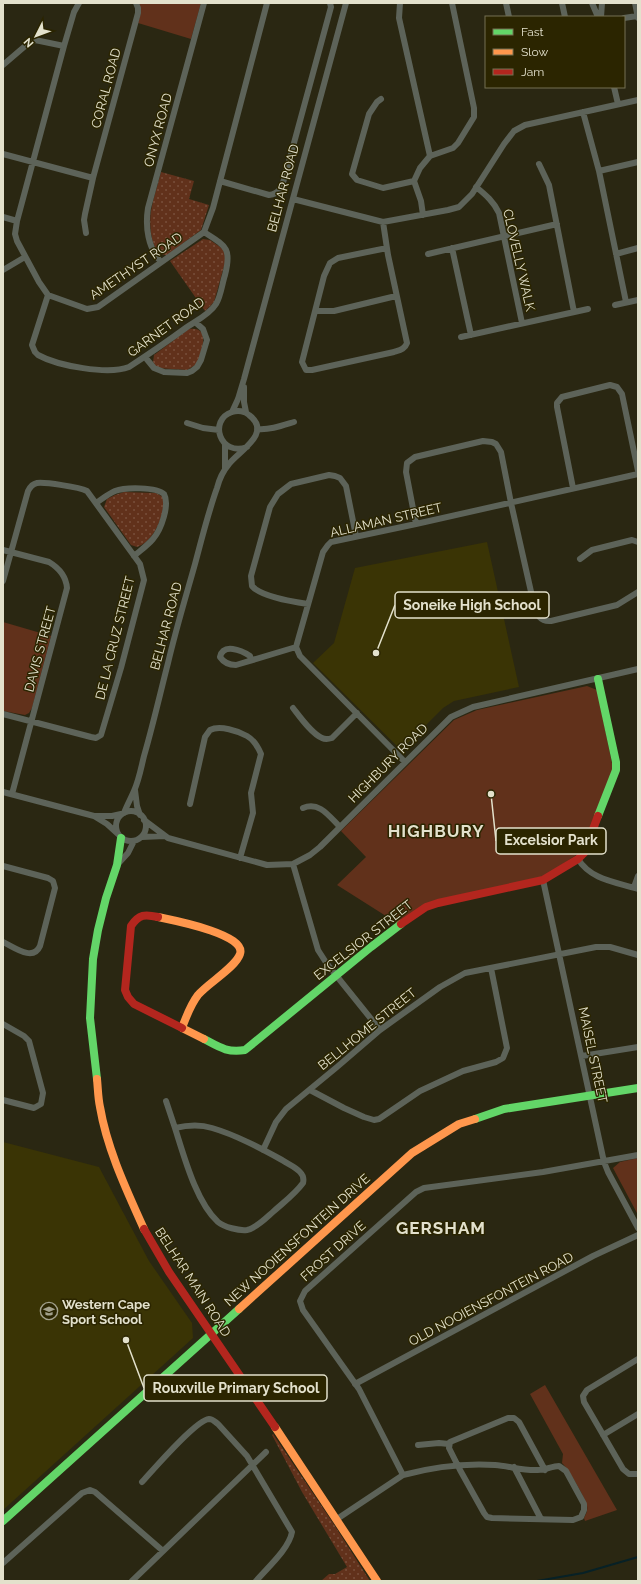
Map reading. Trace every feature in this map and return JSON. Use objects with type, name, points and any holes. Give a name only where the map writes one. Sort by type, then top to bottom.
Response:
[{"type":"street","points":[[48,295],[41,286],[15,237],[17,221],[32,162],[74,12],[79,3]]},
{"type":"street","name":"CORAL ROAD","points":[[86,233],[84,220],[93,178],[138,12],[136,3]]},
{"type":"street","name":"ONYX ROAD","points":[[161,262],[153,252],[151,246],[147,216],[148,208],[204,3]]},
{"type":"street","points":[[204,232],[213,208],[267,3]]},
{"type":"street","points":[[220,181],[264,194],[276,194],[279,191],[285,176],[331,6],[330,3]]},
{"type":"street","name":"BELHAR ROAD","points":[[232,412],[244,379],[346,3]]},
{"type":"street","points":[[400,3],[399,18],[430,156]]},
{"type":"street","points":[[423,215],[421,201],[414,181],[420,168],[430,156],[453,148],[474,117],[474,108],[452,3]]},
{"type":"street","points":[[506,3],[509,16]]},
{"type":"street","points":[[562,3],[565,16]]},
{"type":"street","points":[[592,3],[598,16]]},
{"type":"street","points":[[601,16],[602,3]]},
{"type":"street","points":[[625,18],[638,17],[635,3]]},
{"type":"street","points":[[3,65],[24,47],[35,40],[64,46]]},
{"type":"street","points":[[614,88],[618,104]]},
{"type":"street","points":[[381,99],[377,102],[369,114],[352,174],[357,180],[383,188],[414,181]]},
{"type":"street","points":[[293,199],[382,222],[459,207],[472,194],[504,144],[514,132],[526,125],[638,100]]},
{"type":"street","points":[[583,112],[599,171],[626,302]]},
{"type":"street","points":[[3,154],[93,178]]},
{"type":"street","points":[[599,171],[638,162]]},
{"type":"street","points":[[539,164],[549,185],[574,312]]},
{"type":"street","name":"CLOVELLY WALK","points":[[476,187],[489,197],[499,213],[522,323]]},
{"type":"street","points":[[3,217],[17,221]]},
{"type":"street","points":[[382,222],[387,248],[396,296],[407,343],[402,349],[369,358],[308,371],[303,366],[302,362],[324,276],[331,261],[338,258],[387,248]]},
{"type":"street","points":[[428,254],[557,224]]},
{"type":"street","name":"AMETHYST ROAD","points":[[48,295],[83,308],[94,308],[204,232]]},
{"type":"street","name":"GARNET ROAD","points":[[48,295],[32,345],[38,355],[75,368],[118,370],[129,367],[195,322],[212,309],[217,302],[229,258],[225,247],[219,241],[204,232]]},
{"type":"street","points":[[452,248],[470,335]]},
{"type":"street","points":[[616,254],[638,248]]},
{"type":"street","points":[[3,270],[25,257]]},
{"type":"street","points":[[316,311],[334,311],[396,296]]},
{"type":"street","points":[[615,305],[638,300]]},
{"type":"street","points":[[462,337],[588,309]]},
{"type":"street","points":[[145,357],[154,368],[164,372],[187,373],[192,371],[197,367],[201,360],[207,340],[203,329],[195,322]]},
{"type":"street","name":"BELHAR ROAD","points":[[244,379],[244,402],[246,412]]},
{"type":"street","points":[[574,488],[557,407],[557,403],[562,397],[610,385],[617,388],[622,394],[638,470]]},
{"type":"street","points":[[232,412],[246,412],[254,419],[257,429],[255,439],[247,447],[237,449],[232,448],[225,444],[220,437],[219,430],[221,422],[224,417],[232,412]]},
{"type":"street","points":[[257,429],[266,430],[294,422]]},
{"type":"street","points":[[187,423],[203,428],[219,430]]},
{"type":"street","points":[[416,524],[406,472],[407,463],[415,457],[483,441],[492,442],[500,448],[534,605],[539,617],[542,620],[551,621],[617,605],[638,592]]},
{"type":"street","name":"BELHAR ROAD","points":[[224,470],[225,444]]},
{"type":"street","name":"BELHAR ROAD","points":[[122,814],[134,790],[215,492],[224,470],[232,460],[247,447]]},
{"type":"street","name":"ALLAMAN STREET","points":[[296,647],[323,552],[331,542],[638,474]]},
{"type":"street","points":[[308,604],[257,591],[252,586],[251,576],[273,501],[278,494],[291,484],[329,475],[340,478],[346,486],[356,536]]},
{"type":"street","name":"DE LA CRUZ STREET","points":[[3,714],[94,738],[99,737],[103,733],[144,580],[140,564],[96,503],[84,490],[39,483],[35,484],[28,491],[11,552]]},
{"type":"street","points":[[96,503],[111,493],[122,489],[156,490],[164,494],[167,505],[159,530],[153,540],[134,556]]},
{"type":"street","points":[[580,559],[592,550],[632,540],[638,542]]},
{"type":"street","name":"DAVIS STREET","points":[[3,550],[49,562],[60,570],[66,583],[67,593],[12,794]]},
{"type":"street","points":[[3,581],[11,552]]},
{"type":"street","points":[[251,660],[296,647],[300,656],[405,762]]},
{"type":"street","name":"HIGHBURY ROAD","points":[[142,837],[165,836],[266,865],[292,864],[310,855],[451,717],[462,711],[486,704],[638,669]]},
{"type":"street","name":"EXCELSIOR STREET","points":[[182,1028],[186,1016],[198,995],[236,961],[240,956],[241,949],[238,944],[224,935],[142,914],[131,926],[125,988],[126,994],[134,1004],[227,1051],[234,1052],[245,1050],[370,947],[426,907],[543,880],[578,859],[584,853],[616,770],[616,762],[598,679]]},
{"type":"street","points":[[293,708],[317,734],[322,738],[327,739],[332,738],[357,713]]},
{"type":"street","points":[[190,804],[205,737],[210,730],[219,727],[247,736],[254,742],[261,754],[251,793],[253,813],[240,858]]},
{"type":"street","name":"BELHAR ROAD","points":[[134,790],[136,806],[142,817]]},
{"type":"street","points":[[3,792],[94,816],[112,816],[134,812],[142,817],[146,829],[142,837],[134,841],[129,841],[94,816]]},
{"type":"street","points":[[303,808],[312,806],[320,807],[340,827]]},
{"type":"street","points":[[117,865],[120,836],[116,822],[122,814]]},
{"type":"street","name":"HIGHBURY ROAD","points":[[142,817],[165,836]]},
{"type":"street","points":[[117,865],[128,852],[134,841]]},
{"type":"street","points":[[578,859],[582,865],[600,878],[607,881],[636,888],[638,876]]},
{"type":"street","points":[[292,864],[318,950],[380,1030]]},
{"type":"street","name":"BELHAR MAIN ROAD","points":[[117,865],[106,898],[93,959],[90,1030],[100,1108],[106,1132],[122,1178],[143,1227],[169,1272],[337,1519],[377,1581]]},
{"type":"street","points":[[3,866],[48,878],[53,881],[55,888],[38,950],[32,954],[3,942]]},
{"type":"street","name":"MAISEL STREET","points":[[543,880],[604,1162],[638,1228]]},
{"type":"street","name":"BELLHOME STREET","points":[[263,1150],[282,1112],[380,1030],[454,978],[465,973],[596,947],[610,948],[638,955]]},
{"type":"street","points":[[310,1090],[344,1108],[374,1120],[383,1117],[420,1091],[463,1071],[500,1060],[506,1054],[507,1048],[491,968]]},
{"type":"street","points":[[3,1024],[24,1036],[29,1041],[43,1093],[41,1104],[34,1108],[3,1100]]},
{"type":"street","points":[[582,1056],[638,1047]]},
{"type":"street","name":"NEW NOOIENSFONTEIN DRIVE","points":[[3,1521],[212,1335],[412,1153],[458,1124],[504,1109],[638,1088]]},
{"type":"street","points":[[166,1101],[186,1162],[199,1195],[219,1222],[223,1225],[247,1230],[259,1223],[303,1183],[303,1176],[301,1172],[263,1150],[211,1128],[188,1125],[175,1128]]},
{"type":"street","name":"FROST DRIVE","points":[[403,1475],[355,1384],[301,1308],[301,1298],[310,1286],[416,1192],[424,1188],[543,1172],[638,1155]]},
{"type":"street","name":"OLD NOOIENSFONTEIN ROAD","points":[[355,1384],[593,1256],[638,1235]]},
{"type":"street","points":[[638,1359],[587,1390],[583,1394],[584,1402],[624,1471],[632,1474],[638,1474]]},
{"type":"street","points":[[603,1435],[638,1414]]},
{"type":"street","points":[[449,1444],[452,1440],[460,1436],[512,1417],[519,1422],[545,1470]]},
{"type":"street","points":[[142,1482],[170,1451],[199,1425],[209,1419],[213,1420],[239,1445],[252,1464],[292,1532],[291,1539],[286,1546],[256,1581]]},
{"type":"street","points":[[418,1445],[439,1443],[449,1444]]},
{"type":"street","points":[[337,1519],[403,1475],[440,1467],[458,1465],[478,1464],[537,1470],[545,1470],[557,1466],[564,1469],[584,1504],[584,1510],[581,1517],[576,1519],[487,1517],[458,1465],[449,1448],[449,1444]]},
{"type":"street","points":[[135,1580],[252,1464],[266,1452]]},
{"type":"street","points":[[514,1467],[541,1519]]},
{"type":"street","points":[[3,1563],[82,1493],[90,1490],[95,1492],[163,1551]]},
{"type":"shaded area","points":[[139,3],[201,3],[191,39],[138,23],[141,12]]},
{"type":"shaded area","points":[[161,172],[194,181],[189,199],[209,205],[201,230],[167,255],[161,254],[154,245],[150,223],[153,201]]},
{"type":"shaded area","points":[[203,239],[210,240],[223,249],[226,259],[214,302],[205,311],[170,261]]},
{"type":"shaded area","points":[[189,329],[196,329],[201,332],[203,336],[202,347],[197,364],[187,370],[157,368],[153,362],[154,355]]},
{"type":"shaded area","points":[[124,492],[156,493],[163,497],[163,511],[158,526],[149,539],[137,547],[131,545],[104,507],[107,499]]},
{"type":"shaded area","points":[[487,542],[519,687],[454,701],[443,708],[401,750],[313,663],[334,643],[355,568]]},
{"type":"shaded area","points":[[3,622],[51,636],[32,708],[29,713],[25,715],[3,711]]},
{"type":"shaded area","points":[[587,686],[597,690],[613,768],[583,847],[576,855],[545,876],[428,903],[397,923],[337,885],[366,857],[341,831],[454,720],[477,710]]},
{"type":"shaded area","name":"Western Cape Sport School","points":[[3,1142],[99,1167],[149,1261],[192,1323],[193,1338],[3,1510]]},
{"type":"shaded area","points":[[638,1158],[638,1215],[613,1168],[620,1162]]},
{"type":"shaded area","points":[[545,1385],[617,1510],[585,1521],[584,1518],[587,1509],[586,1502],[572,1476],[562,1463],[563,1454],[530,1394]]},
{"type":"shaded area","points":[[273,1434],[370,1581],[321,1581],[329,1574],[335,1574],[347,1567],[302,1492],[272,1435]]},
{"type":"waterway","points":[[537,1581],[583,1573],[638,1557]]},
{"type":"traffic: fast","points":[[598,679],[616,762],[616,770],[598,816]]},
{"type":"traffic: fast","points":[[97,1079],[90,1018],[93,959],[106,898],[117,865],[121,838]]},
{"type":"traffic: fast","points":[[204,1039],[228,1050],[245,1050],[401,924]]},
{"type":"traffic: fast","points":[[475,1119],[504,1109],[638,1088]]},
{"type":"traffic: fast","points":[[3,1521],[239,1309]]},
{"type":"traffic: slow","points":[[158,917],[221,934],[232,940],[239,947],[240,954],[228,970],[208,985],[198,995],[191,1006],[182,1028],[204,1039]]},
{"type":"traffic: slow","points":[[97,1079],[99,1104],[107,1138],[118,1170],[144,1229]]},
{"type":"traffic: slow","points":[[239,1309],[412,1153],[459,1124],[475,1119]]},
{"type":"traffic: slow","points":[[275,1427],[377,1581]]},
{"type":"traffic: jam","points":[[401,924],[426,907],[438,903],[543,880],[578,859],[584,853],[598,816]]},
{"type":"traffic: jam","points":[[158,917],[146,915],[137,919],[131,926],[125,990],[128,997],[134,1004],[182,1028]]},
{"type":"traffic: jam","points":[[144,1229],[169,1272],[275,1427]]},
{"type":"place","name":"Soneike High School","points":[[376,653]]},
{"type":"place","name":"Excelsior Park","points":[[491,794]]},
{"type":"place","name":"Western Cape Sport School","points":[[49,1311]]},
{"type":"place","name":"Rouxville Primary School","points":[[126,1340]]},
{"type":"district","name":"HIGHBURY","points":[[436,831]]},
{"type":"district","name":"GERSHAM","points":[[441,1228]]}]
